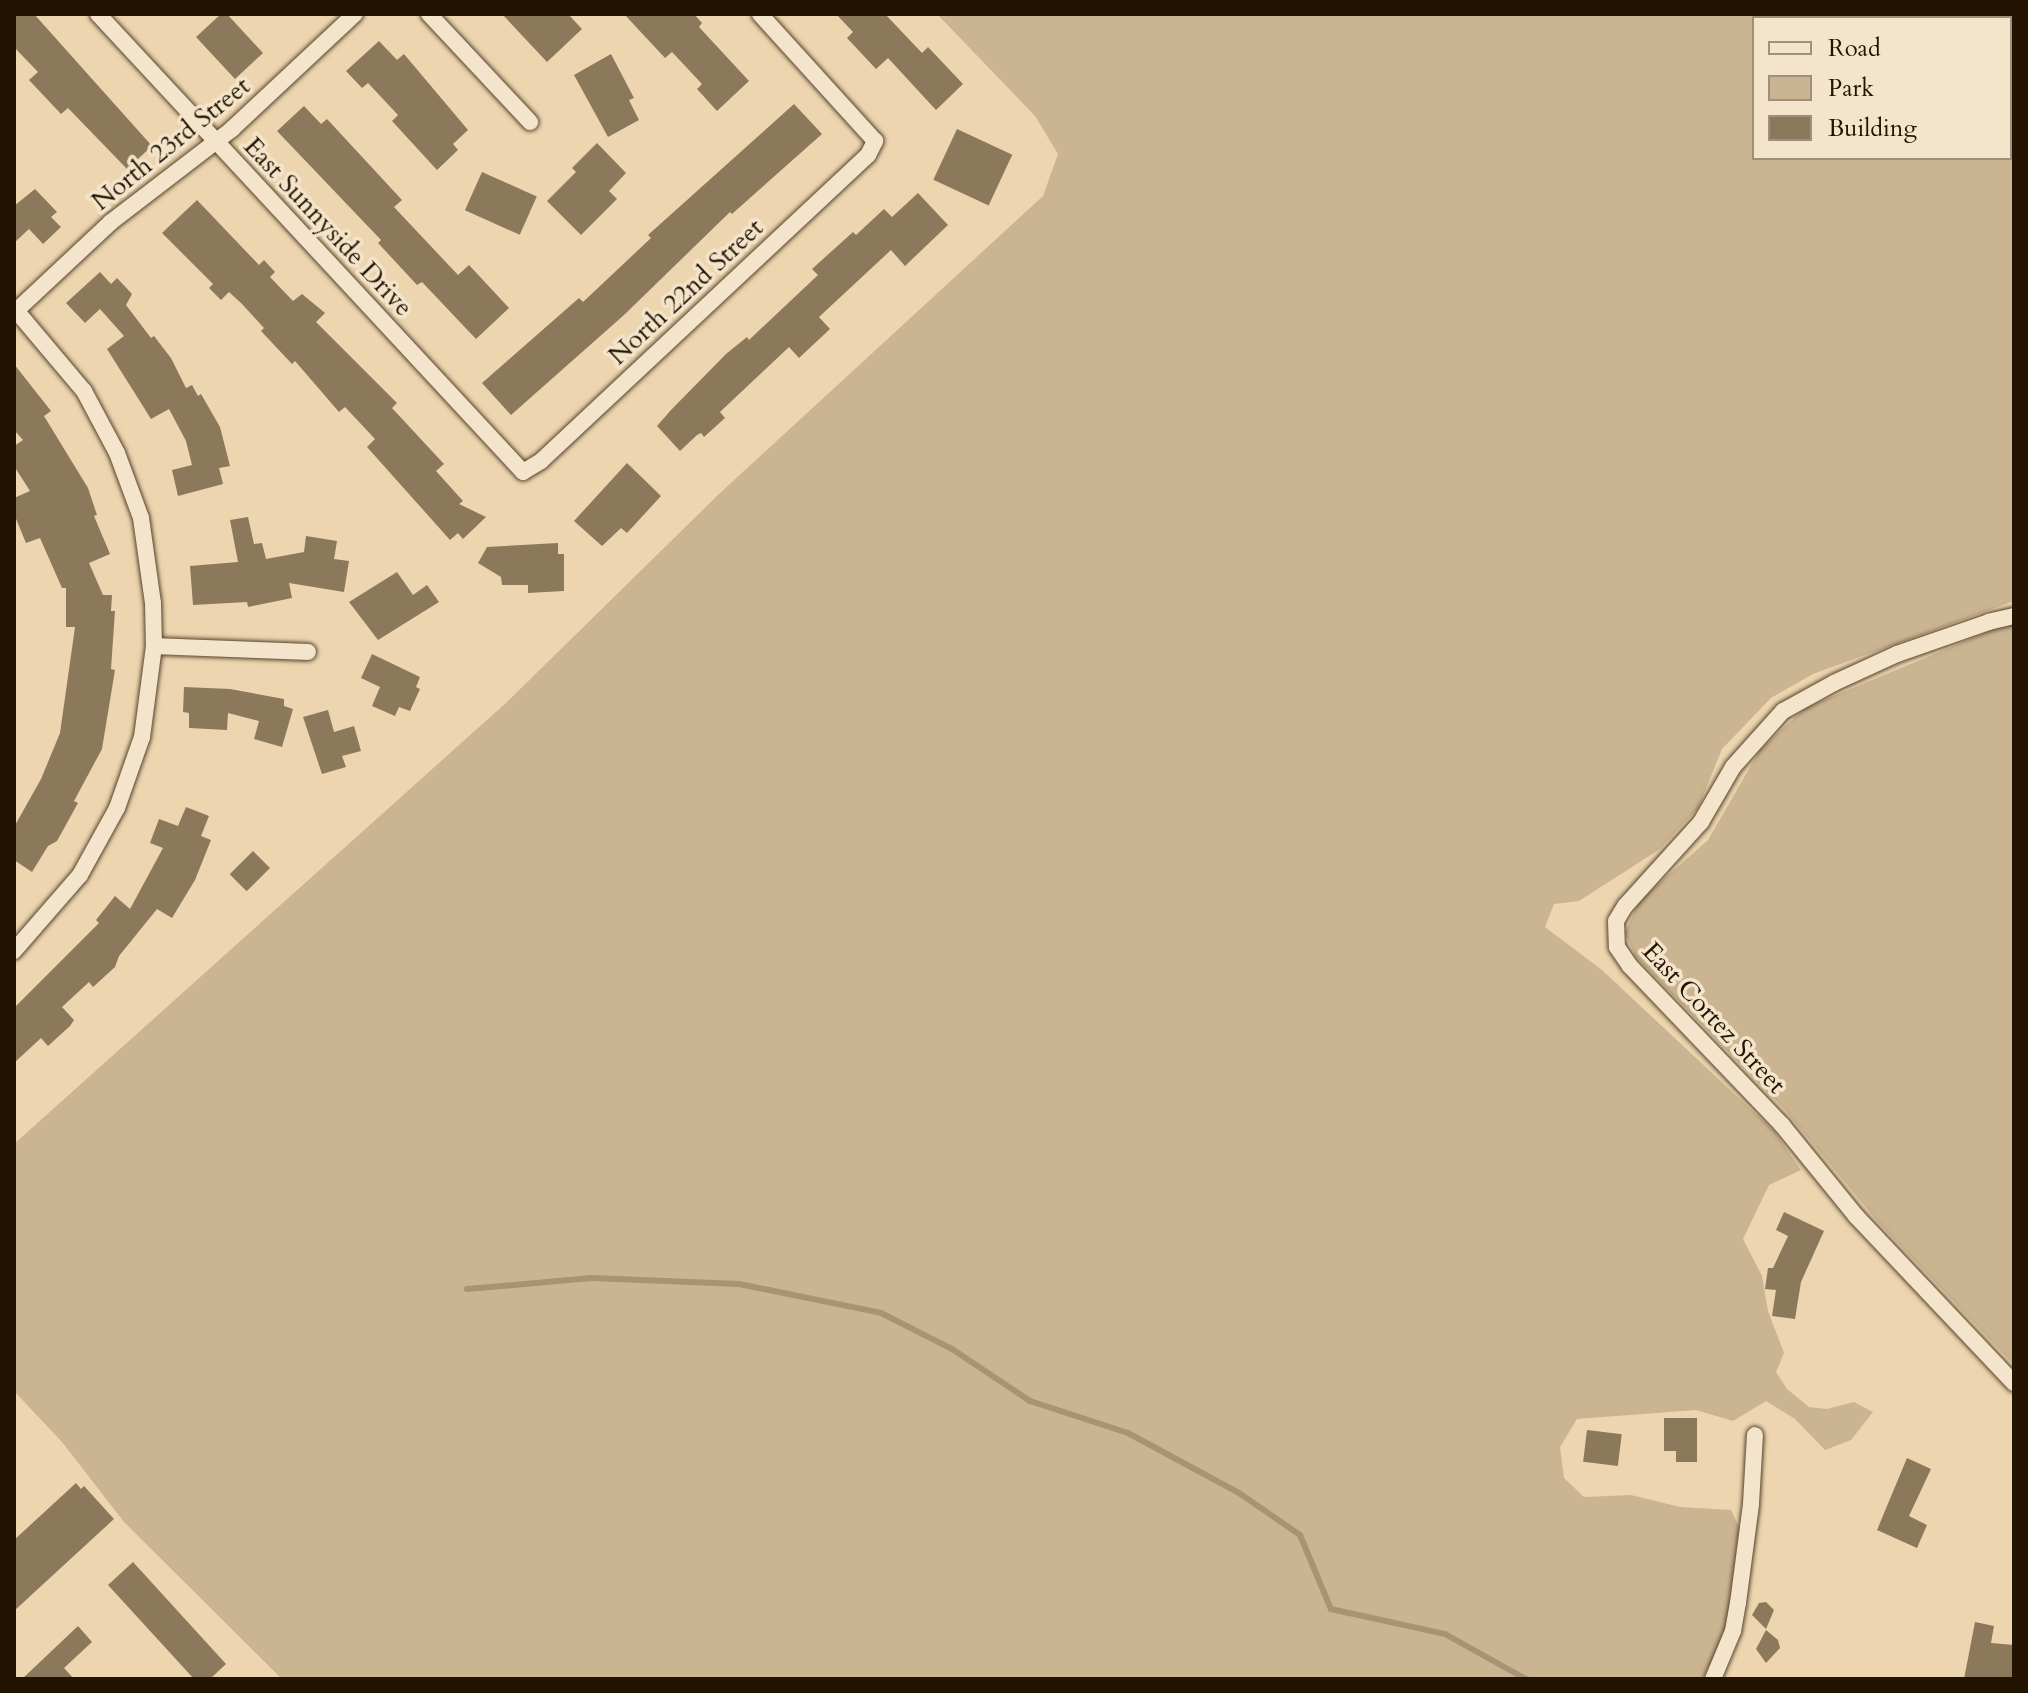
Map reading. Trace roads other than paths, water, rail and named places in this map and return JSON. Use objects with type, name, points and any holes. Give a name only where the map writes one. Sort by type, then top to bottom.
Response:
[{"type":"street","name":"East Sunnyside Drive","points":[[98,14],[523,472]]},
{"type":"street","name":"North 23rd Street","points":[[15,309],[111,222],[217,142],[355,14]]},
{"type":"street","points":[[429,14],[530,122]]},
{"type":"street","name":"North 22nd Street","points":[[523,472],[541,461],[868,155],[875,141],[760,14]]},
{"type":"street","points":[[14,951],[49,914],[98,845],[131,769],[149,699],[154,646],[153,603],[141,518],[117,453],[84,391],[15,309]]},
{"type":"street","name":"East Cortez Street","points":[[2014,616],[1897,654],[1783,711],[1733,767],[1701,822],[1625,906],[1616,921],[1617,947],[1630,966],[1782,1125],[1865,1226],[2014,1383]]},
{"type":"street","points":[[154,646],[308,652]]},
{"type":"street","points":[[1713,1679],[1733,1631],[1738,1603],[1751,1504],[1755,1435]]},
{"type":"waterway","points":[[467,1289],[592,1278],[739,1284],[881,1313],[952,1349],[1030,1401],[1128,1433],[1239,1493],[1300,1535],[1331,1609],[1445,1634],[1526,1679]]}]
